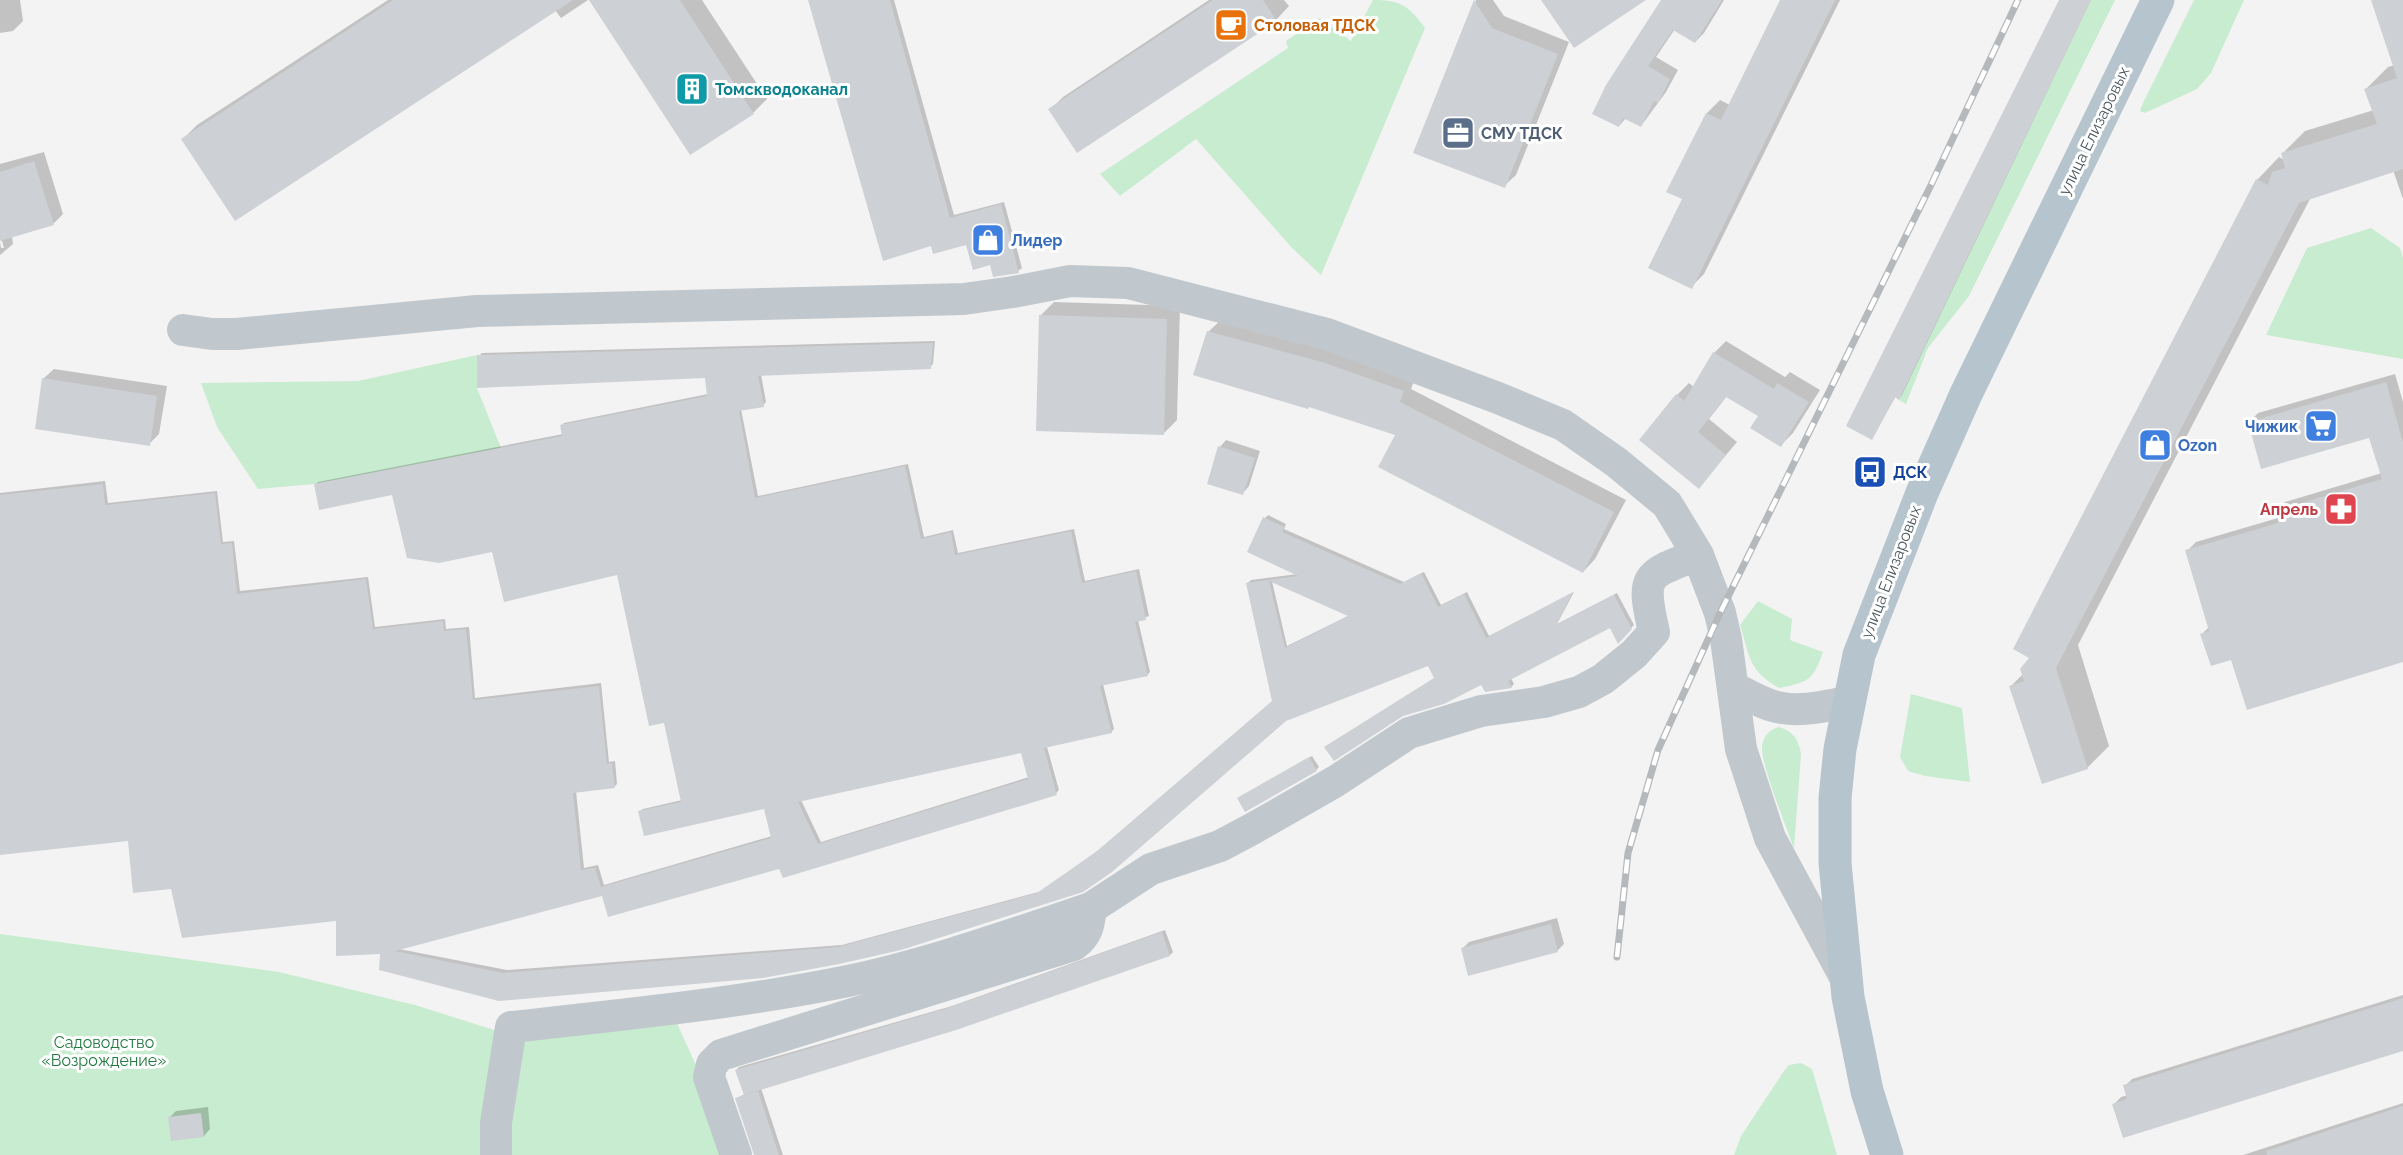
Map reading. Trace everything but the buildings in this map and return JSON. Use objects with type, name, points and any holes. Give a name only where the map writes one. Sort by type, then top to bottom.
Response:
[{"type":"main road","name":"улица Елизаровых","points":[[1887,1155],[1867,1091],[1845,976],[1835,863],[1835,798],[1840,749],[1859,656],[1922,492],[1971,384],[2158,0]]},
{"type":"street","points":[[183,330],[212,334],[237,334],[477,311],[964,299],[1071,280],[1128,283],[1327,334],[1498,398],[1563,425],[1616,462],[1667,504],[1698,555],[1720,613],[1734,688],[1741,749],[1770,838],[1845,976]]},
{"type":"street","points":[[496,1155],[496,1123],[511,1027],[669,1011],[844,982],[974,947],[1091,908],[1151,869],[1220,846],[1252,829],[1336,781],[1409,733],[1481,711],[1544,702],[1579,692],[1603,679],[1634,654],[1654,632],[1646,596],[1649,582],[1658,571],[1698,555]]},
{"type":"street","points":[[1734,688],[1765,704],[1783,708],[1805,708],[1849,702]]},
{"type":"street","points":[[736,1155],[709,1077],[712,1064],[721,1055],[1074,945],[1089,928],[1091,908]]},
{"type":"green space","points":[[1373,0],[1391,1],[1404,6],[1425,28],[1321,275],[1292,248],[1196,139],[1120,196],[1100,174],[1288,48],[1286,41],[1319,18],[1351,41]]},
{"type":"green space","points":[[2091,0],[2115,0],[1969,296],[1928,348],[1906,404],[1899,400]]},
{"type":"green space","points":[[2194,0],[2244,0],[2211,73],[2197,89],[2145,113],[2140,111],[2143,103]]},
{"type":"green space","points":[[2371,228],[2400,248],[2403,258],[2403,359],[2266,335],[2307,248]]},
{"type":"green space","points":[[477,355],[477,388],[501,448],[314,484],[258,489],[217,427],[201,383],[358,381]]},
{"type":"green space","points":[[1758,601],[1792,619],[1790,640],[1823,652],[1812,675],[1803,682],[1779,688],[1761,675],[1752,662],[1740,625]]},
{"type":"green space","points":[[1911,694],[1962,708],[1970,782],[1925,776],[1908,771],[1900,757]]},
{"type":"green space","points":[[1779,727],[1794,737],[1799,744],[1801,754],[1794,849],[1763,756],[1762,747],[1765,737]]},
{"type":"green space","name":"Садоводство «Возрождение»","points":[[0,934],[279,972],[415,1005],[510,1035],[676,1021],[703,1081],[727,1155],[0,1155]]},
{"type":"green space","points":[[1801,1063],[1812,1069],[1837,1155],[1734,1155],[1741,1136],[1784,1071],[1789,1065]]},
{"type":"railway","points":[[1617,957],[1628,853],[1658,750],[1720,613],[1931,185],[2018,0]]},
{"type":"place","name":"Столовая ТДСК","points":[[1231,25]]},
{"type":"place","name":"Томскводоканал","points":[[692,89]]},
{"type":"place","name":"СМУ ТДСК","points":[[1458,133]]},
{"type":"place","name":"Лидер","points":[[988,240]]},
{"type":"place","name":"Чижик","points":[[2321,426]]},
{"type":"place","name":"Ozon","points":[[2155,445]]},
{"type":"place","name":"ДСК","points":[[1870,472]]},
{"type":"place","name":"Апрель","points":[[2341,509]]}]
